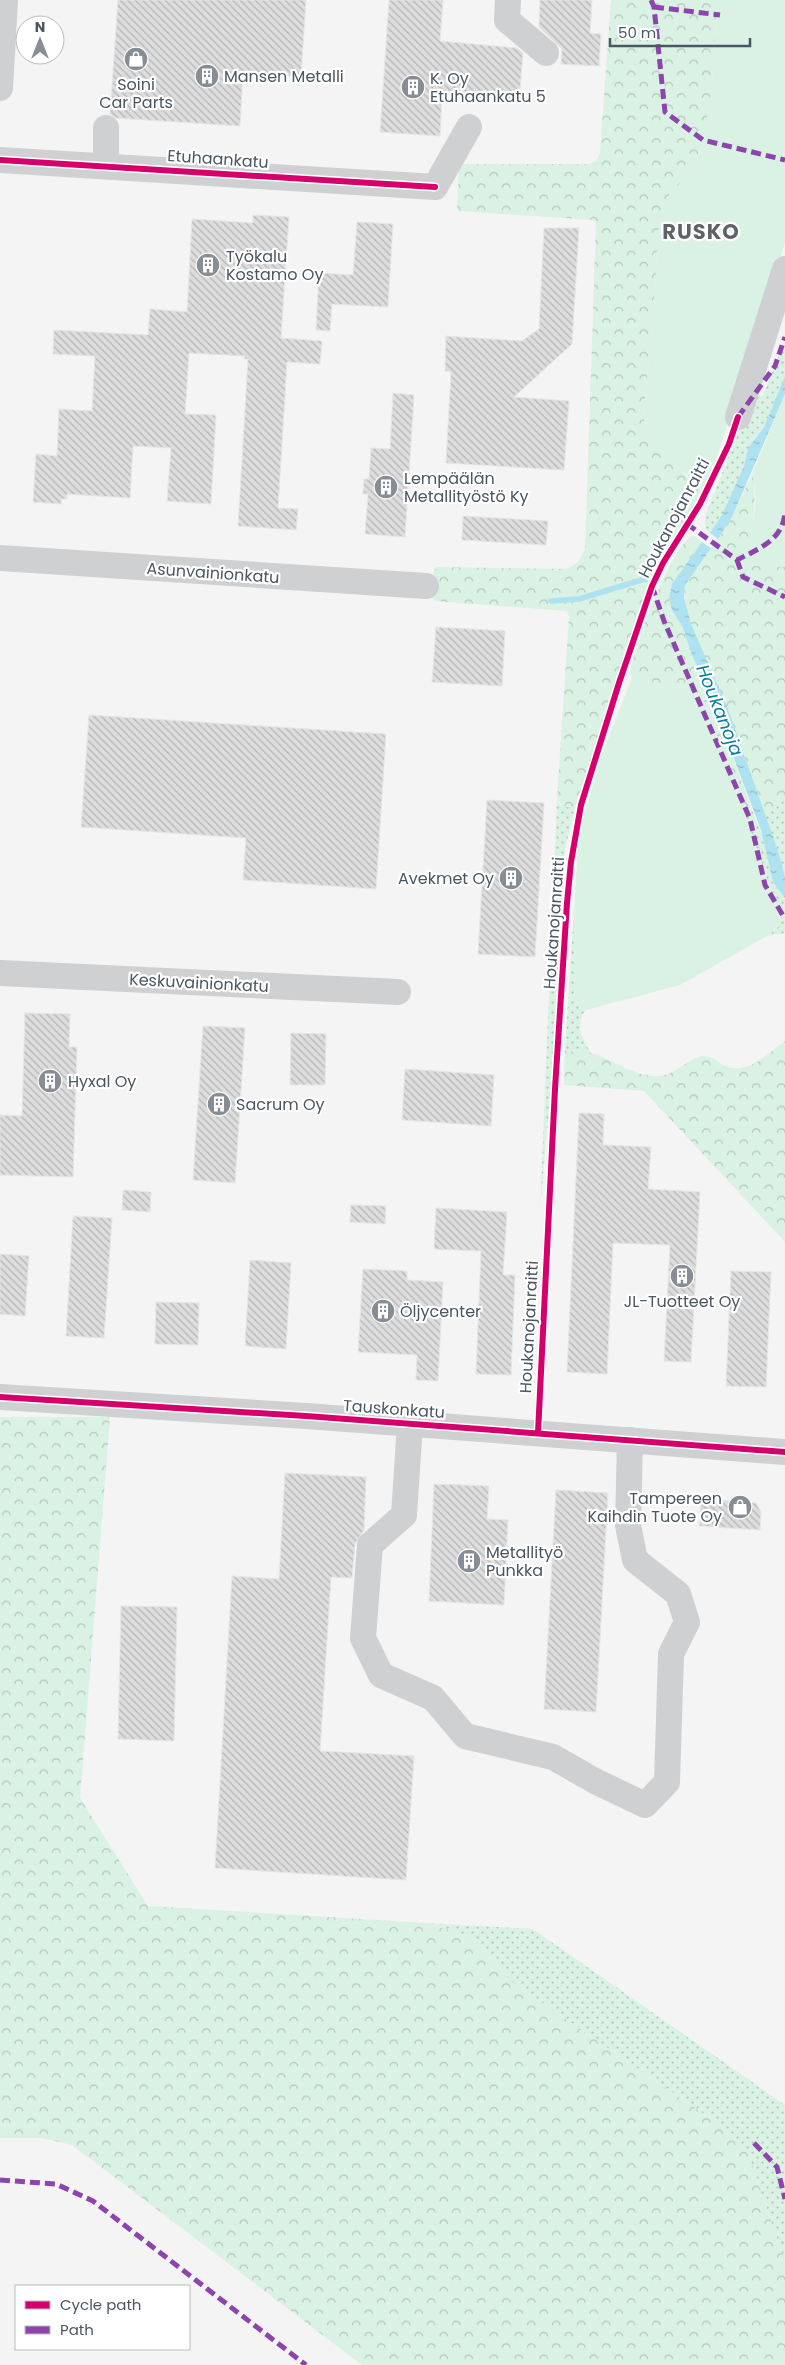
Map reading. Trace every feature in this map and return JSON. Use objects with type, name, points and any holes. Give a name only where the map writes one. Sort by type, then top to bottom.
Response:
[{"type":"street","points":[[0,88],[5,0]]},
{"type":"street","points":[[508,0],[507,20],[546,53]]},
{"type":"street","name":"Etuhaankatu","points":[[0,160],[435,187],[469,127]]},
{"type":"street","points":[[106,128],[106,166]]},
{"type":"street","points":[[738,417],[785,269]]},
{"type":"street","name":"Asunvainionkatu","points":[[0,558],[426,586]]},
{"type":"street","name":"Keskuvainionkatu","points":[[0,973],[398,992]]},
{"type":"street","name":"Tauskonkatu","points":[[0,1397],[410,1424],[785,1452]]},
{"type":"street","points":[[410,1424],[404,1515],[370,1545],[363,1638],[381,1675],[433,1698],[464,1736],[553,1757],[595,1781],[645,1805],[667,1782],[671,1654],[688,1622],[678,1594],[636,1560],[628,1525],[630,1440]]},
{"type":"green space","points":[[611,0],[717,0],[710,102],[702,142],[693,168],[666,201],[661,218],[644,420],[685,475],[704,491],[649,584],[575,807],[563,807],[557,799],[569,616],[567,611],[435,601],[432,598],[434,570],[437,567],[566,569],[578,562],[585,549],[596,223],[593,220],[459,211],[457,207],[459,169],[463,164],[589,164],[596,161],[600,153]]},
{"type":"green space","points":[[717,0],[785,0],[785,243],[709,482],[704,491],[658,448],[648,435],[644,420],[661,218],[669,195],[693,168],[702,142],[710,102]]},
{"type":"green space","points":[[785,340],[785,376],[764,427],[752,441],[744,466],[722,515],[710,533],[705,529],[705,516],[725,466],[747,400],[763,395]]},
{"type":"green space","points":[[785,394],[785,567],[750,565],[745,561],[744,554],[753,523],[756,501],[753,472]]},
{"type":"green space","points":[[753,472],[754,513],[744,554],[750,565],[785,567],[785,800],[764,813],[727,707],[693,629],[687,612],[685,597],[685,585],[732,517]]},
{"type":"green space","points":[[694,536],[702,542],[672,584],[669,599],[672,610],[683,628],[692,655],[716,711],[751,807],[742,806],[702,696],[698,693],[632,678],[630,674],[638,643],[665,575],[685,542]]},
{"type":"green space","points":[[632,678],[698,693],[702,696],[742,806],[781,923],[767,936],[680,985],[586,1010],[579,1007],[576,1002],[575,894],[578,847],[582,824],[600,759]]},
{"type":"green space","points":[[557,799],[560,805],[575,807],[565,849],[551,1083],[540,1212]]},
{"type":"green space","points":[[785,800],[785,877],[764,813]]},
{"type":"green space","points":[[742,806],[751,807],[763,838],[773,882],[785,898],[785,933],[767,936],[778,927],[780,917]]},
{"type":"green space","points":[[575,894],[576,1002],[579,1007],[586,1010],[580,1026],[584,1042],[591,1052],[565,1051]]},
{"type":"green space","points":[[785,1041],[785,1242],[644,1091],[564,1085],[565,1051],[588,1052],[639,1073],[656,1076],[670,1073],[693,1059],[705,1056],[713,1058],[725,1066],[742,1068],[757,1062]]},
{"type":"green space","points":[[0,1417],[110,1417],[80,1798],[148,1906],[427,1923],[467,1936],[480,1944],[512,1982],[724,2128],[741,2143],[749,2156],[785,2262],[785,2365],[362,2365],[72,2145],[42,2138],[0,2138]]},
{"type":"green space","points":[[427,1923],[533,1929],[785,2105],[785,2262],[749,2156],[741,2143],[724,2128],[512,1982],[480,1944],[467,1936]]},
{"type":"water","points":[[785,376],[785,394],[732,517],[718,539],[710,533],[722,515],[744,466],[748,448],[764,427]]},
{"type":"water","name":"Houkanoja","points":[[702,542],[711,548],[685,585],[684,598],[691,624],[727,706],[778,851],[785,877],[785,898],[773,882],[761,830],[683,628],[672,610],[669,599],[672,584]]},
{"type":"building","points":[[118,0],[306,0],[301,77],[243,74],[240,126],[116,118],[110,114]]},
{"type":"building","points":[[389,0],[443,0],[440,41],[517,48],[523,53],[519,102],[442,95],[440,136],[380,132]]},
{"type":"building","points":[[540,0],[592,0],[590,33],[601,34],[599,66],[561,64],[562,49],[539,27]]},
{"type":"building","points":[[253,215],[289,217],[281,338],[322,341],[320,364],[287,362],[278,508],[298,509],[296,530],[238,526],[248,359],[244,359],[245,356],[189,353],[185,414],[216,415],[211,504],[167,501],[171,448],[133,446],[130,498],[67,494],[67,499],[61,499],[61,504],[33,502],[36,454],[57,456],[59,409],[92,411],[95,356],[53,354],[54,330],[148,335],[150,309],[187,312],[192,219],[253,223]]},
{"type":"building","points":[[357,222],[393,224],[388,307],[332,304],[330,331],[316,330],[319,273],[353,275]]},
{"type":"building","points":[[544,228],[579,228],[572,344],[514,397],[569,401],[564,470],[446,463],[451,372],[445,371],[446,336],[522,341],[539,329]]},
{"type":"building","name":"Lempäälän Metallityöstö Ky","points":[[393,393],[414,395],[405,537],[365,534],[368,494],[363,494],[364,479],[369,479],[371,448],[390,449]]},
{"type":"building","points":[[463,516],[548,521],[546,545],[462,540]]},
{"type":"building","points":[[436,627],[505,631],[502,686],[432,682]]},
{"type":"building","points":[[89,715],[386,734],[376,889],[243,880],[246,838],[81,827]]},
{"type":"building","name":"Avekmet Oy","points":[[487,800],[544,803],[535,957],[478,954]]},
{"type":"building","name":"Hyxal Oy","points":[[25,1013],[70,1014],[69,1047],[77,1047],[73,1177],[0,1175],[0,1115],[22,1116]]},
{"type":"building","name":"Sacrum Oy","points":[[203,1026],[245,1028],[235,1183],[193,1180]]},
{"type":"building","points":[[291,1033],[326,1034],[325,1085],[290,1085]]},
{"type":"building","points":[[405,1069],[494,1075],[491,1126],[402,1120]]},
{"type":"building","name":"JL-Tuotteet Oy","points":[[579,1113],[604,1114],[603,1145],[651,1147],[648,1189],[700,1192],[691,1362],[664,1361],[670,1245],[613,1243],[607,1374],[567,1372]]},
{"type":"building","points":[[123,1190],[151,1192],[150,1212],[122,1210]]},
{"type":"building","points":[[351,1205],[386,1206],[385,1224],[350,1222]]},
{"type":"building","points":[[436,1208],[507,1212],[503,1275],[515,1275],[511,1375],[476,1374],[481,1251],[434,1249]]},
{"type":"building","points":[[73,1216],[112,1218],[104,1338],[66,1336]]},
{"type":"building","points":[[0,1254],[29,1256],[25,1316],[0,1314]]},
{"type":"building","points":[[250,1260],[291,1263],[286,1349],[245,1346]]},
{"type":"building","points":[[363,1269],[407,1271],[407,1280],[443,1282],[438,1381],[416,1380],[417,1355],[358,1352]]},
{"type":"building","points":[[731,1271],[771,1272],[766,1387],[726,1386]]},
{"type":"building","points":[[156,1302],[199,1303],[198,1345],[155,1344]]},
{"type":"building","points":[[285,1473],[366,1477],[364,1530],[355,1544],[352,1578],[331,1577],[320,1751],[414,1756],[406,1880],[215,1868],[232,1576],[279,1579]]},
{"type":"building","name":"Metallityö Punkka","points":[[434,1484],[489,1486],[487,1519],[508,1520],[504,1605],[429,1601]]},
{"type":"building","points":[[556,1490],[608,1493],[596,1712],[544,1709]]},
{"type":"building","points":[[701,1499],[756,1503],[761,1512],[760,1530],[699,1526]]},
{"type":"building","points":[[121,1606],[177,1607],[174,1741],[118,1739]]},
{"type":"waterway","points":[[551,601],[579,599],[648,578]]},
{"type":"marked path","points":[[651,0],[654,7],[665,112],[703,140],[785,160]]},
{"type":"marked path","points":[[654,7],[720,15]]},
{"type":"marked path","points":[[738,417],[775,366],[785,337]]},
{"type":"marked path","points":[[687,524],[737,560],[769,542],[780,530],[785,512]]},
{"type":"marked path","points":[[737,560],[743,577],[785,597]]},
{"type":"marked path","points":[[652,586],[664,621],[750,819],[765,885],[785,919]]},
{"type":"marked path","points":[[754,2143],[777,2167],[785,2199]]},
{"type":"marked path","points":[[0,2180],[56,2184],[93,2201],[306,2365]]},
{"type":"cycle path","points":[[0,160],[435,187]]},
{"type":"cycle path","name":"Houkanojanraitti","points":[[538,1433],[555,1089],[567,903],[571,862],[581,805],[652,586],[663,563],[700,504],[729,444],[738,417]]},
{"type":"cycle path","points":[[0,1397],[306,1416],[785,1452]]},
{"type":"place","name":"Soini Car Parts","points":[[136,59]]},
{"type":"place","name":"Mansen Metalli","points":[[207,76]]},
{"type":"place","name":"K. Oy Etuhaankatu 5","points":[[413,87]]},
{"type":"place","name":"Työkalu Kostamo Oy","points":[[208,265]]},
{"type":"place","name":"Lempäälän Metallityöstö Ky","points":[[386,487]]},
{"type":"place","name":"Avekmet Oy","points":[[511,878]]},
{"type":"place","name":"Hyxal Oy","points":[[50,1081]]},
{"type":"place","name":"Sacrum Oy","points":[[219,1104]]},
{"type":"place","name":"JL-Tuotteet Oy","points":[[682,1276]]},
{"type":"place","name":"Öljycenter","points":[[383,1311]]},
{"type":"place","name":"Tampereen Kaihdin Tuote Oy","points":[[740,1507]]},
{"type":"place","name":"Metallityö Punkka","points":[[469,1561]]},
{"type":"district","name":"RUSKO","points":[[701,231]]}]
